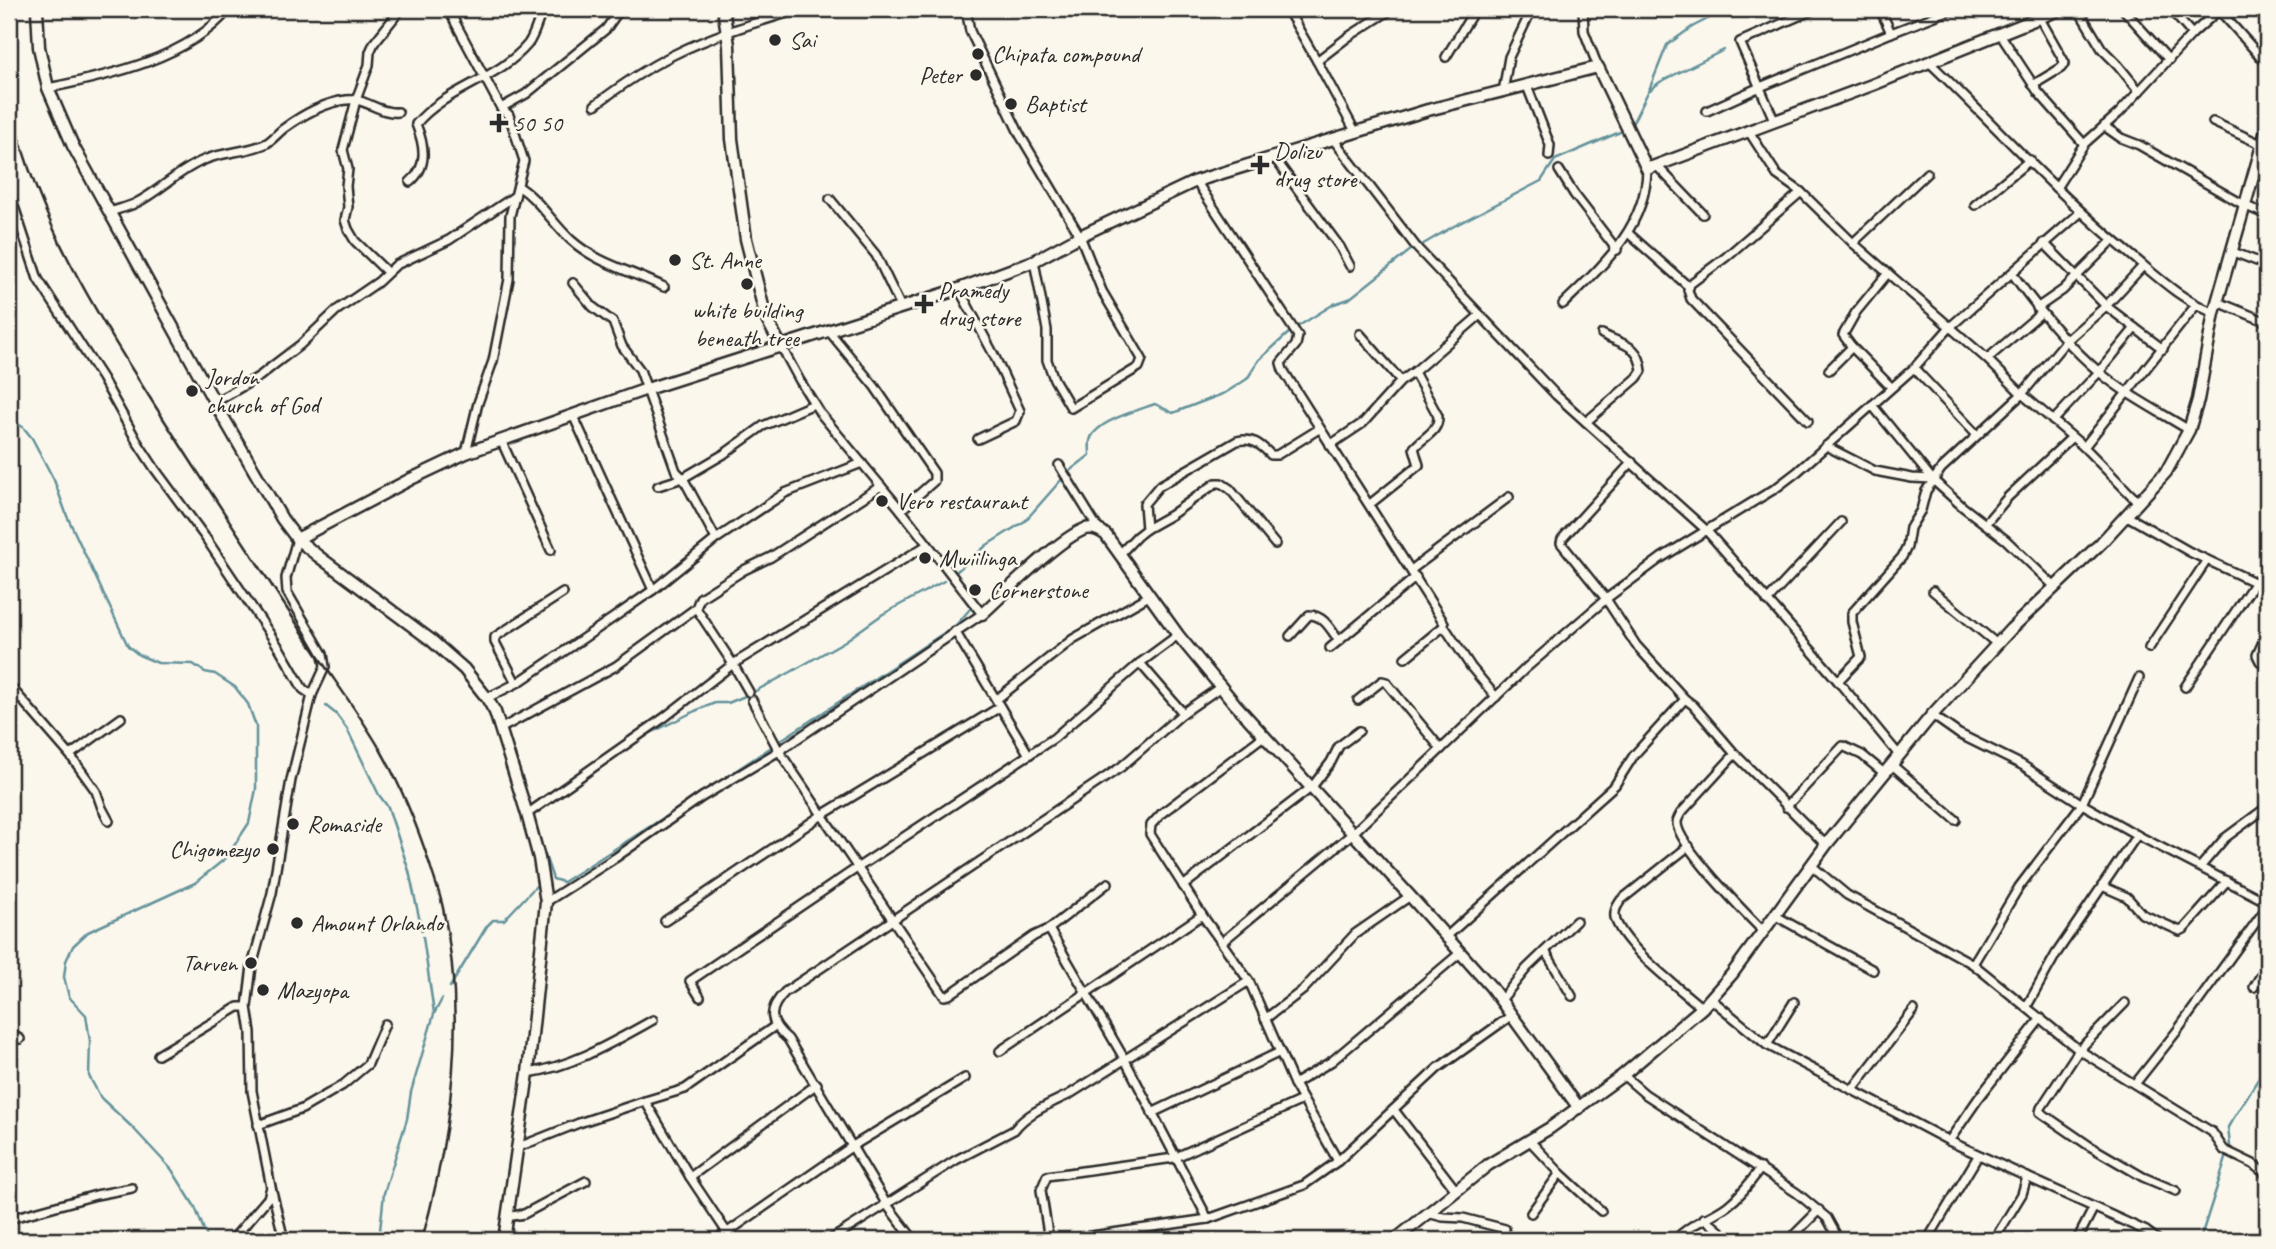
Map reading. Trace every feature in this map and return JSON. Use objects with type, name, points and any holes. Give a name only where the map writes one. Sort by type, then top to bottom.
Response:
[{"type":"street","points":[[37,9],[39,47],[48,88],[73,146],[132,256],[282,519],[297,539],[431,640],[464,669],[487,698],[500,729],[527,814],[547,902],[528,1073],[504,1240]]},
{"type":"street","points":[[48,88],[106,76],[186,45],[229,9]]},
{"type":"street","points":[[387,272],[355,242],[345,220],[348,207],[348,169],[343,150],[356,100],[369,65],[370,52],[401,9]]},
{"type":"street","points":[[448,9],[501,108],[509,115],[524,161],[510,216],[509,279],[493,361],[478,403],[466,453]]},
{"type":"street","points":[[410,182],[420,172],[424,160],[423,144],[416,124],[441,102],[485,78],[528,44],[544,9]]},
{"type":"street","points":[[501,108],[526,94],[606,29],[620,9]]},
{"type":"street","points":[[723,9],[727,32],[732,139],[746,239],[766,318],[814,404],[982,614]]},
{"type":"street","points":[[595,105],[631,78],[672,55],[727,32],[800,9]]},
{"type":"street","points":[[966,9],[970,31],[1020,135],[1080,236],[1102,292],[1142,359],[1139,367],[1071,408],[1054,379],[1047,360],[1047,330],[1034,261]]},
{"type":"street","points":[[1317,61],[1392,9]]},
{"type":"street","points":[[1446,57],[1475,9]]},
{"type":"street","points":[[1503,92],[1509,57],[1532,9]]},
{"type":"street","points":[[1583,9],[1584,32],[1598,67],[1652,167],[1703,214]]},
{"type":"street","points":[[1774,120],[1740,42],[1815,9]]},
{"type":"street","points":[[1880,9],[1891,33]]},
{"type":"street","points":[[1707,111],[1953,9]]},
{"type":"street","points":[[1652,167],[2061,9]]},
{"type":"street","points":[[2078,9],[2102,49],[2140,91]]},
{"type":"street","points":[[2123,9],[2169,60]]},
{"type":"street","points":[[2170,9],[2192,34]]},
{"type":"street","points":[[1290,10],[1356,133]]},
{"type":"street","points":[[2056,188],[2084,144],[2219,10],[2267,64]]},
{"type":"street","points":[[2033,85],[2066,63],[2039,17]]},
{"type":"street","points":[[2000,34],[2033,85],[2084,144]]},
{"type":"street","points":[[1929,62],[2081,212],[2180,296],[2214,313]]},
{"type":"street","points":[[279,1240],[283,1236],[252,1091],[251,1032],[247,1007],[252,966],[272,893],[289,793],[312,695],[325,667],[323,654],[290,601],[285,586],[297,539],[466,453],[647,389],[782,348],[828,330],[959,289],[1034,261],[1196,181],[1428,110],[1598,67]]},
{"type":"street","points":[[1527,86],[1550,145],[1549,156]]},
{"type":"street","points":[[110,212],[135,203],[206,159],[240,152],[268,142],[285,128],[320,107],[356,100],[388,113],[398,112]]},
{"type":"street","points":[[2213,122],[2265,146]]},
{"type":"street","points":[[2104,126],[2121,138],[2139,145],[2246,206],[2267,215]]},
{"type":"street","points":[[1395,1240],[1488,1165],[1530,1141],[1623,1075],[1702,1008],[1764,932],[1826,845],[1932,715],[1997,644],[2102,543],[2166,472],[2189,430],[2198,400],[2214,313],[2265,146],[2267,128]]},
{"type":"street","points":[[1748,130],[1777,175],[1801,192],[1853,243],[1987,359],[2022,394],[2084,447],[2139,503]]},
{"type":"street","points":[[1334,139],[1401,230],[1556,395],[1706,530],[1899,755]]},
{"type":"street","points":[[1273,156],[1340,247],[1350,266]]},
{"type":"street","points":[[1976,205],[2030,160]]},
{"type":"street","points":[[1563,304],[1617,250],[1629,233],[1647,188],[1652,167]]},
{"type":"street","points":[[1559,170],[1617,250]]},
{"type":"street","points":[[1853,243],[1927,173]]},
{"type":"street","points":[[1196,181],[1298,336],[1296,345],[1283,358],[1281,367],[1444,626],[1471,667],[1496,696]]},
{"type":"street","points":[[518,186],[535,198],[572,241],[594,257],[664,287]]},
{"type":"street","points":[[9,191],[38,279],[102,378],[155,469],[205,537],[286,658],[303,689],[312,695]]},
{"type":"street","points":[[1689,287],[1801,192]]},
{"type":"street","points":[[211,396],[219,400],[260,376],[300,345],[337,310],[378,282],[402,261],[439,246],[515,196]]},
{"type":"street","points":[[830,199],[876,256],[901,307]]},
{"type":"street","points":[[1222,942],[1353,832],[1526,668],[1606,599],[1661,558],[1776,488],[1826,446],[1914,368],[1950,327],[2081,212]]},
{"type":"street","points":[[1629,233],[1689,287],[1691,299],[1808,421]]},
{"type":"street","points":[[1987,359],[2077,277],[2113,240]]},
{"type":"street","points":[[2044,243],[2106,306],[2163,349]]},
{"type":"street","points":[[2233,252],[2267,265]]},
{"type":"street","points":[[1838,681],[1861,657],[1852,613],[1902,557],[1907,547],[1910,528],[1921,510],[1926,491],[1933,479],[2022,394],[2066,341],[2106,306],[2143,266]]},
{"type":"street","points":[[1888,273],[1856,312],[1844,338],[1891,387]]},
{"type":"street","points":[[2012,273],[2039,311],[2099,372],[2189,430]]},
{"type":"street","points":[[573,283],[593,307],[613,322],[622,346],[640,370],[676,471],[683,478],[716,539]]},
{"type":"street","points":[[959,289],[1020,411],[1016,421],[978,439]]},
{"type":"street","points":[[2218,302],[2267,322]]},
{"type":"street","points":[[2084,447],[2196,305]]},
{"type":"street","points":[[1330,445],[1363,423],[1401,381],[1480,315]]},
{"type":"street","points":[[2053,421],[2135,328]]},
{"type":"street","points":[[828,330],[907,430],[934,473],[933,481],[901,510]]},
{"type":"street","points":[[1360,334],[1401,381]]},
{"type":"street","points":[[1586,422],[1642,371],[1639,354],[1621,341],[1602,334]]},
{"type":"street","points":[[1829,370],[1852,347]]},
{"type":"street","points":[[1914,368],[1977,435]]},
{"type":"street","points":[[1370,505],[1419,465],[1414,448],[1436,430],[1438,424],[1438,416],[1414,372]]},
{"type":"street","points":[[658,485],[683,478],[724,454],[763,426],[814,404]]},
{"type":"street","points":[[1872,405],[1933,479],[2006,540],[2055,587]]},
{"type":"street","points":[[573,415],[653,590]]},
{"type":"street","points":[[1146,529],[1144,503],[1154,491],[1237,440],[1259,443],[1271,455],[1319,429]]},
{"type":"street","points":[[1985,524],[2008,497],[2071,438]]},
{"type":"street","points":[[501,440],[551,550]]},
{"type":"street","points":[[1826,446],[1875,471],[1933,479]]},
{"type":"street","points":[[1632,462],[1561,541],[1606,599],[1636,645],[1735,754],[1826,845]]},
{"type":"street","points":[[487,698],[516,683],[653,590],[716,539],[785,493],[862,463]]},
{"type":"street","points":[[1059,465],[1099,530],[1178,635],[1235,704],[1410,895],[1501,1000],[1579,1108]]},
{"type":"street","points":[[1119,555],[1146,529],[1216,483],[1230,489],[1275,544]]},
{"type":"street","points":[[500,729],[616,666],[696,608],[700,598],[744,570],[771,557],[881,486]]},
{"type":"street","points":[[1330,648],[1413,574],[1509,497]]},
{"type":"street","points":[[2127,516],[2207,560],[2267,588]]},
{"type":"street","points":[[1767,601],[1841,522]]},
{"type":"street","points":[[547,902],[702,797],[779,751],[982,614],[1070,537],[1088,528],[1099,530]]},
{"type":"street","points":[[527,814],[665,717],[733,664],[927,545]]},
{"type":"street","points":[[2149,648],[2207,560]]},
{"type":"street","points":[[2185,687],[2255,582]]},
{"type":"street","points":[[1933,591],[1997,644]]},
{"type":"street","points":[[516,683],[495,637],[563,593]]},
{"type":"street","points":[[665,921],[822,815],[998,703],[1073,639],[1149,596]]},
{"type":"street","points":[[696,608],[733,664],[779,751],[944,996],[956,991],[1034,936],[1049,929],[1108,883]]},
{"type":"street","points":[[1290,636],[1309,615],[1317,615],[1339,641]]},
{"type":"street","points":[[1405,658],[1444,626]]},
{"type":"street","points":[[956,631],[1029,755]]},
{"type":"street","points":[[2267,633],[2257,655],[2267,667]]},
{"type":"street","points":[[699,997],[690,981],[1062,732],[1140,663],[1178,635]]},
{"type":"street","points":[[1140,663],[1182,713]]},
{"type":"street","points":[[1973,964],[2019,887],[2082,804],[2139,677]]},
{"type":"street","points":[[1358,700],[1377,684],[1386,682],[1441,749]]},
{"type":"street","points":[[9,685],[70,755],[96,791],[109,821]]},
{"type":"street","points":[[914,1240],[887,1205],[788,1039],[775,1026],[772,1011],[776,1002],[785,992],[1121,767],[1182,713],[1222,686]]},
{"type":"street","points":[[1446,937],[1615,785],[1634,755],[1685,699]]},
{"type":"street","points":[[1932,715],[1959,734],[2022,765],[2082,804],[2137,835],[2267,902]]},
{"type":"street","points":[[70,755],[121,718]]},
{"type":"street","points":[[1183,886],[1312,787],[1331,762],[1339,746],[1359,731]]},
{"type":"street","points":[[1265,735],[1162,813],[1151,825],[1150,835],[1249,981],[1294,1084],[1338,1161]]},
{"type":"street","points":[[1786,807],[1843,746],[1862,755],[1884,773]]},
{"type":"street","points":[[1735,754],[1677,819],[1677,826],[1718,885],[1764,932]]},
{"type":"street","points":[[1891,764],[1956,820]]},
{"type":"street","points":[[2201,866],[2225,838],[2267,807]]},
{"type":"street","points":[[2028,1006],[2056,954],[2137,835]]},
{"type":"street","points":[[1689,846],[1621,900],[1615,912],[1616,921],[1636,949],[1702,1008]]},
{"type":"street","points":[[1812,866],[1847,895],[1973,964],[2079,1050],[2213,1132],[2224,1150],[2253,1164],[2267,1175]]},
{"type":"street","points":[[2102,886],[2127,897],[2142,914],[2180,931],[2227,881]]},
{"type":"street","points":[[1265,1019],[1303,990],[1355,934],[1410,895]]},
{"type":"street","points":[[2135,1084],[2267,908]]},
{"type":"street","points":[[1000,1051],[1202,915]]},
{"type":"street","points":[[1776,916],[1873,970]]},
{"type":"street","points":[[1501,1000],[1527,968],[1576,921]]},
{"type":"street","points":[[1049,929],[1125,1060],[1208,1219]]},
{"type":"street","points":[[1545,951],[1572,996]]},
{"type":"street","points":[[1294,1084],[1332,1061],[1460,953]]},
{"type":"street","points":[[2254,987],[2267,965]]},
{"type":"street","points":[[830,1240],[957,1160],[1014,1130],[1020,1122],[1038,1110],[1070,1094],[1249,981]]},
{"type":"street","points":[[1711,999],[1767,1045],[1978,1156],[2146,1231],[2158,1240]]},
{"type":"street","points":[[1767,1045],[1794,1002]]},
{"type":"street","points":[[2125,1003],[2079,1050],[2040,1108],[2042,1115],[2143,1177],[2176,1191]]},
{"type":"street","points":[[158,1055],[238,1007],[247,1007]]},
{"type":"street","points":[[1852,1090],[1914,1010]]},
{"type":"street","points":[[1065,1240],[1208,1219],[1304,1185],[1338,1161],[1438,1068],[1512,1015]]},
{"type":"street","points":[[1949,1141],[2041,1018]]},
{"type":"street","points":[[528,1073],[546,1071],[575,1061],[653,1020]]},
{"type":"street","points":[[258,1125],[302,1109],[342,1085],[368,1064],[385,1024]]},
{"type":"street","points":[[516,1148],[579,1123],[685,1089],[775,1026]]},
{"type":"street","points":[[9,1032],[20,1039]]},
{"type":"street","points":[[1152,1113],[1280,1052]]},
{"type":"street","points":[[1623,1075],[1645,1094],[1761,1168],[1819,1210],[1827,1217],[1836,1239]]},
{"type":"street","points":[[716,1240],[851,1147],[964,1078]]},
{"type":"street","points":[[690,1177],[817,1084]]},
{"type":"street","points":[[1049,1240],[1041,1191],[1046,1176],[1174,1158],[1302,1100]]},
{"type":"street","points":[[645,1101],[690,1177],[732,1240]]},
{"type":"street","points":[[1394,1110],[1455,1189]]},
{"type":"street","points":[[1530,1141],[1601,1211]]},
{"type":"street","points":[[1931,1234],[1978,1156]]},
{"type":"street","points":[[1675,1240],[1686,1228],[1728,1205],[1761,1168]]},
{"type":"street","points":[[1531,1213],[1560,1173]]},
{"type":"street","points":[[1994,1240],[2022,1194],[2027,1177]]},
{"type":"street","points":[[507,1217],[524,1214],[586,1181]]},
{"type":"street","points":[[232,1240],[268,1198],[271,1187]]},
{"type":"street","points":[[9,1219],[71,1201],[132,1188]]},
{"type":"street","points":[[2077,1240],[2094,1207]]},
{"type":"street","points":[[1789,1240],[1819,1210]]},
{"type":"street","points":[[1427,1213],[1463,1218],[1505,1229]]},
{"type":"street","points":[[1704,1218],[1729,1239]]},
{"type":"waterway","points":[[1631,126],[1667,45],[1692,27],[1727,9]]},
{"type":"waterway","points":[[1650,90],[1660,82],[1724,50]]},
{"type":"waterway","points":[[1420,246],[1541,181],[1555,160],[1620,132]]},
{"type":"waterway","points":[[1297,327],[1334,304],[1349,299],[1412,249]]},
{"type":"waterway","points":[[1068,472],[1090,455],[1091,438],[1106,423],[1155,404],[1173,413],[1225,393],[1247,379],[1259,360],[1292,330]]},
{"type":"waterway","points":[[9,419],[23,427],[32,438],[54,480],[67,516],[128,646],[139,655],[158,663],[193,664],[205,672],[215,674],[235,687],[248,704],[256,726],[256,789],[249,823],[226,858],[195,883],[88,932],[73,946],[66,961],[64,977],[69,997],[86,1015],[90,1041],[89,1076],[101,1098],[172,1170],[195,1207],[208,1240]]},
{"type":"waterway","points":[[956,572],[987,545],[1025,521],[1062,479]]},
{"type":"waterway","points":[[606,762],[649,734],[695,711],[715,703],[728,703],[750,694],[845,641],[883,614],[944,581]]},
{"type":"waterway","points":[[778,742],[956,625],[970,609]]},
{"type":"waterway","points":[[326,706],[347,729],[379,795],[388,807],[409,871],[422,931]]},
{"type":"waterway","points":[[702,793],[770,748]]},
{"type":"waterway","points":[[533,820],[553,879],[563,882],[693,799]]},
{"type":"waterway","points":[[450,987],[487,926],[493,920],[504,920],[536,886]]},
{"type":"waterway","points":[[423,937],[434,1013]]},
{"type":"waterway","points":[[379,1240],[384,1193],[407,1119],[411,1092],[434,1014],[442,999]]},
{"type":"waterway","points":[[2200,1240],[2230,1146],[2228,1127],[2267,1065]]},
{"type":"railway","points":[[9,96],[30,172],[79,280],[181,446],[380,749],[420,835],[443,908],[450,949],[455,1033],[448,1116],[422,1240]]},
{"type":"place","name":"Sai","points":[[775,40]]},
{"type":"place","name":"Chipata compound","points":[[978,54]]},
{"type":"place","name":"Peter","points":[[976,75]]},
{"type":"place","name":"Baptist","points":[[1011,104]]},
{"type":"place","name":"50 50","points":[[499,123]]},
{"type":"place","name":"Dolizu drug store","points":[[1260,165]]},
{"type":"place","name":"St. Anne","points":[[675,260]]},
{"type":"place","name":"white building beneath tree","points":[[747,284]]},
{"type":"place","name":"Pramedy drug store","points":[[924,304]]},
{"type":"place","name":"Jordon church of God","points":[[192,391]]},
{"type":"place","name":"Vero restaurant","points":[[882,501]]},
{"type":"place","name":"Mwiilinga","points":[[925,558]]},
{"type":"place","name":"Cornerstone","points":[[975,590]]},
{"type":"place","name":"Romaside","points":[[293,824]]},
{"type":"place","name":"Chigomezyo","points":[[273,849]]},
{"type":"place","name":"Amount Orlando","points":[[297,923]]},
{"type":"place","name":"Tarven","points":[[251,963]]},
{"type":"place","name":"Mazyopa","points":[[263,990]]}]
